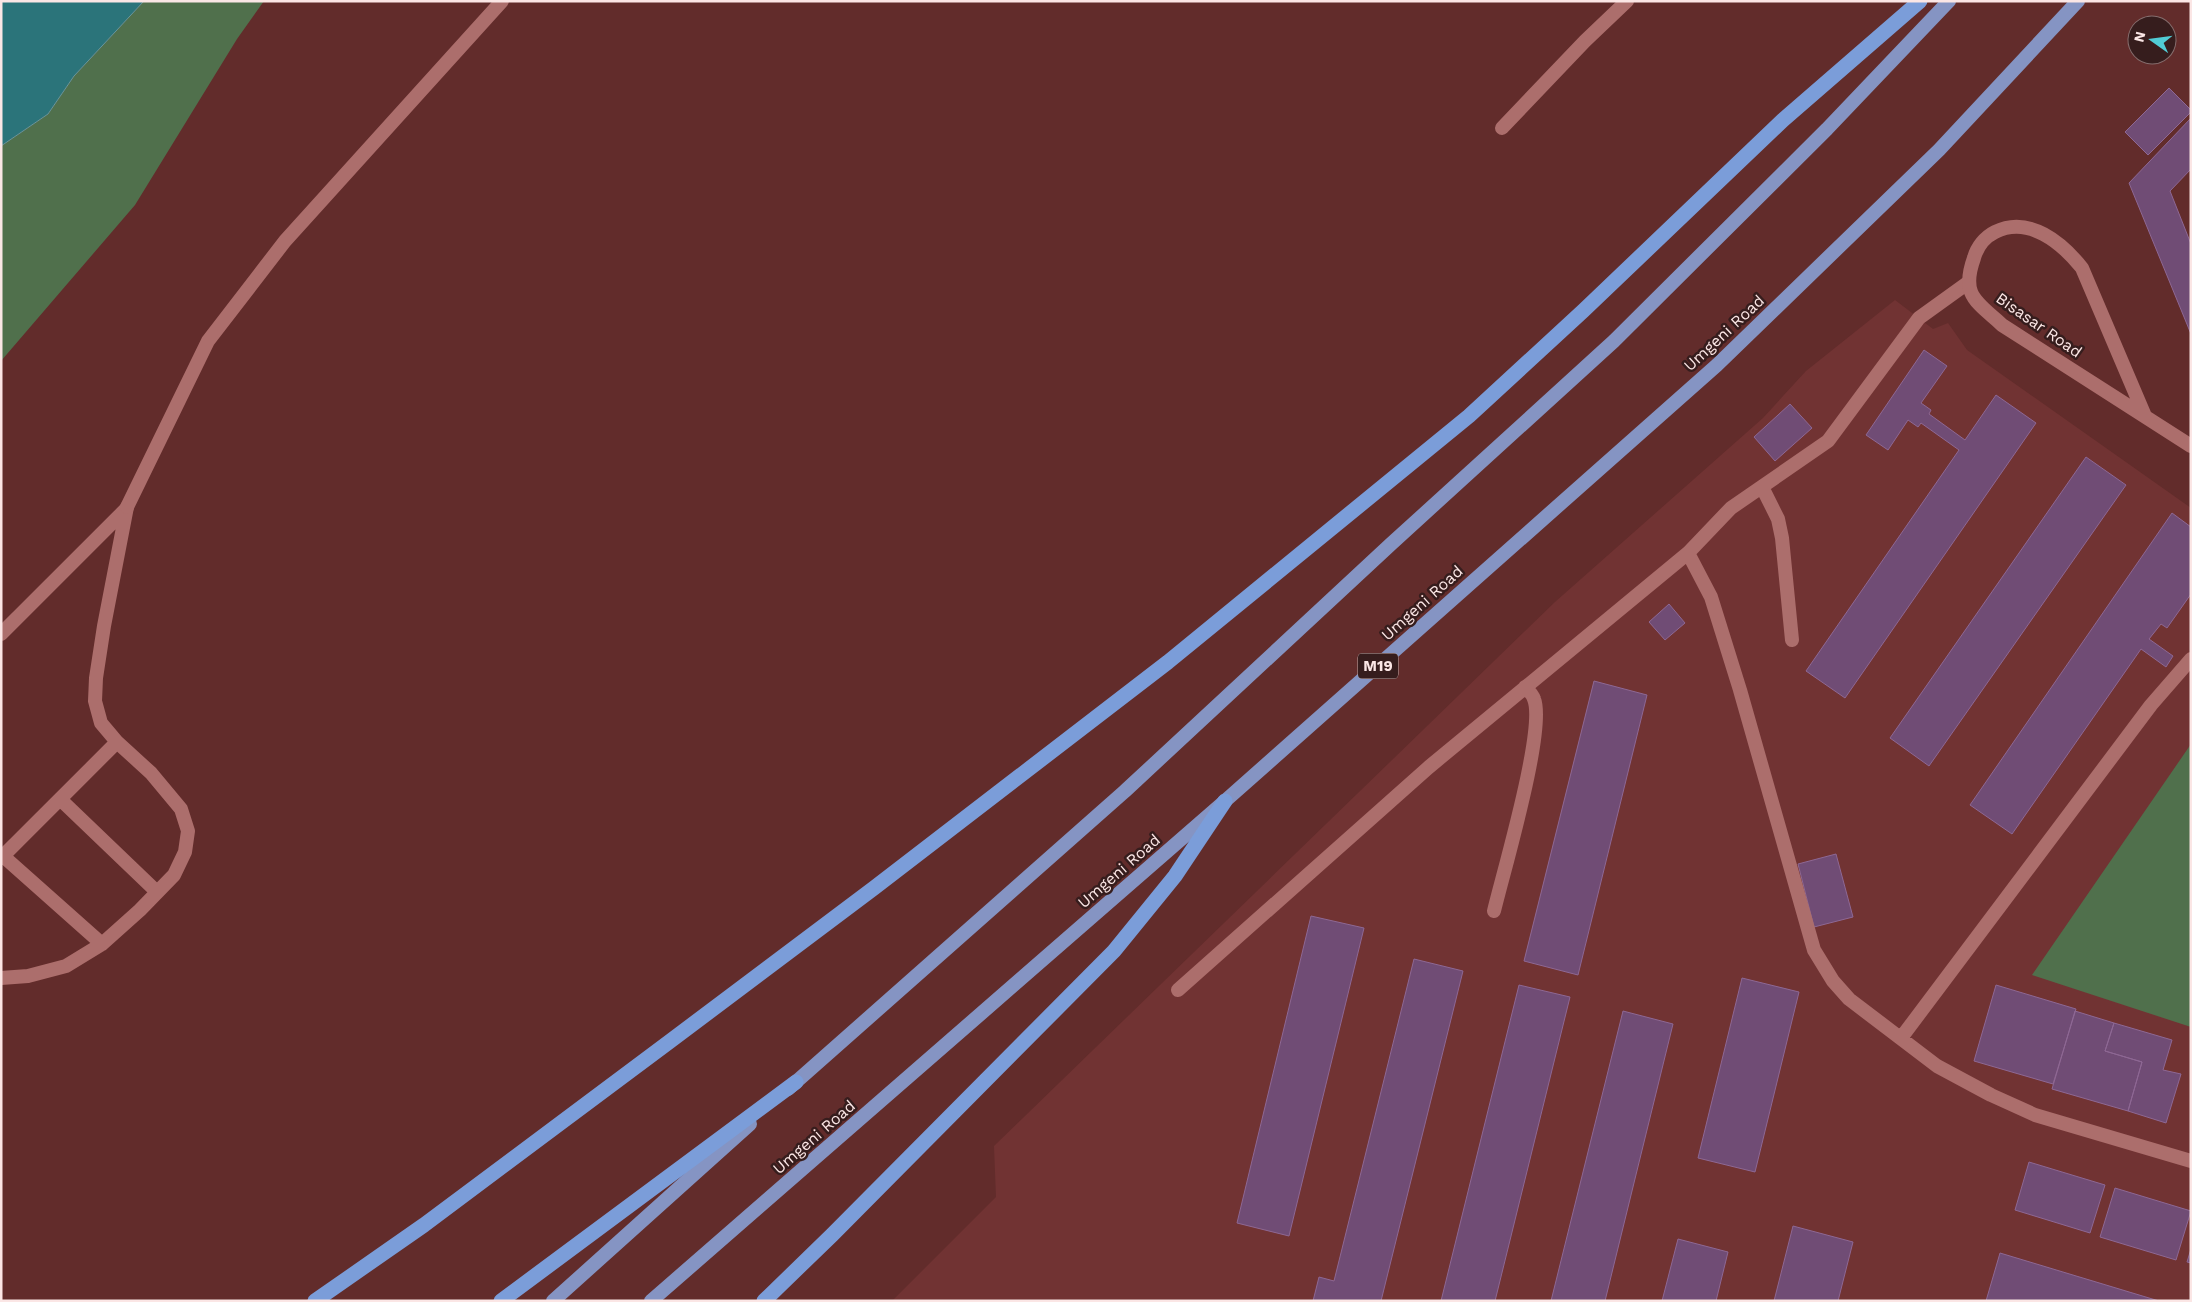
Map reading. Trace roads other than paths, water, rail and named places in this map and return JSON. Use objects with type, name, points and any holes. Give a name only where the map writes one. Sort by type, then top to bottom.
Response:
[{"type":"highway","points":[[315,1301],[424,1225],[669,1042],[874,888],[1168,662],[1469,416],[1583,311],[1783,120],[1920,1]]},
{"type":"highway","points":[[554,1301],[796,1082],[1125,791],[1391,544],[1614,341],[1827,129],[1949,1]]},
{"type":"highway","name":"Umgeni Road","points":[[651,1301],[1225,801],[1717,365],[1939,150],[2078,1]]},
{"type":"highway","points":[[764,1301],[1114,951],[1175,876],[1225,801]]},
{"type":"highway","points":[[501,1301],[796,1082]]},
{"type":"street","points":[[1,978],[28,976],[66,966],[102,944],[174,875],[182,860],[188,831],[181,809],[151,773],[117,742],[101,723],[95,701],[104,626],[128,508],[208,341],[286,241],[502,1]]},
{"type":"street","points":[[1502,128],[1585,41],[1627,1]]},
{"type":"street","points":[[1178,990],[1429,767],[1688,553],[1731,508],[1828,441],[1919,318],[1969,282],[1970,270],[1980,246],[1989,235],[2017,226],[2036,231],[2057,242],[2069,252],[2082,268],[2145,416]]},
{"type":"street","name":"Bisasar Road","points":[[1969,282],[1976,301],[2002,325],[2191,446]]},
{"type":"street","points":[[1762,488],[1778,519],[1782,538],[1792,640]]},
{"type":"street","points":[[1,634],[128,508]]},
{"type":"street","points":[[1688,553],[1711,596],[1740,690],[1814,950],[1832,981],[1849,999],[1937,1066],[1991,1095],[2035,1115],[2191,1161]]},
{"type":"street","points":[[1901,1038],[2151,705],[2191,659]]},
{"type":"street","points":[[1494,911],[1530,762],[1536,727],[1535,700],[1526,686]]},
{"type":"street","points":[[102,944],[2,857],[117,742]]},
{"type":"street","points":[[60,800],[157,892]]},
{"type":"water","points":[[1,1],[144,1],[74,76],[48,114],[1,146]]}]
